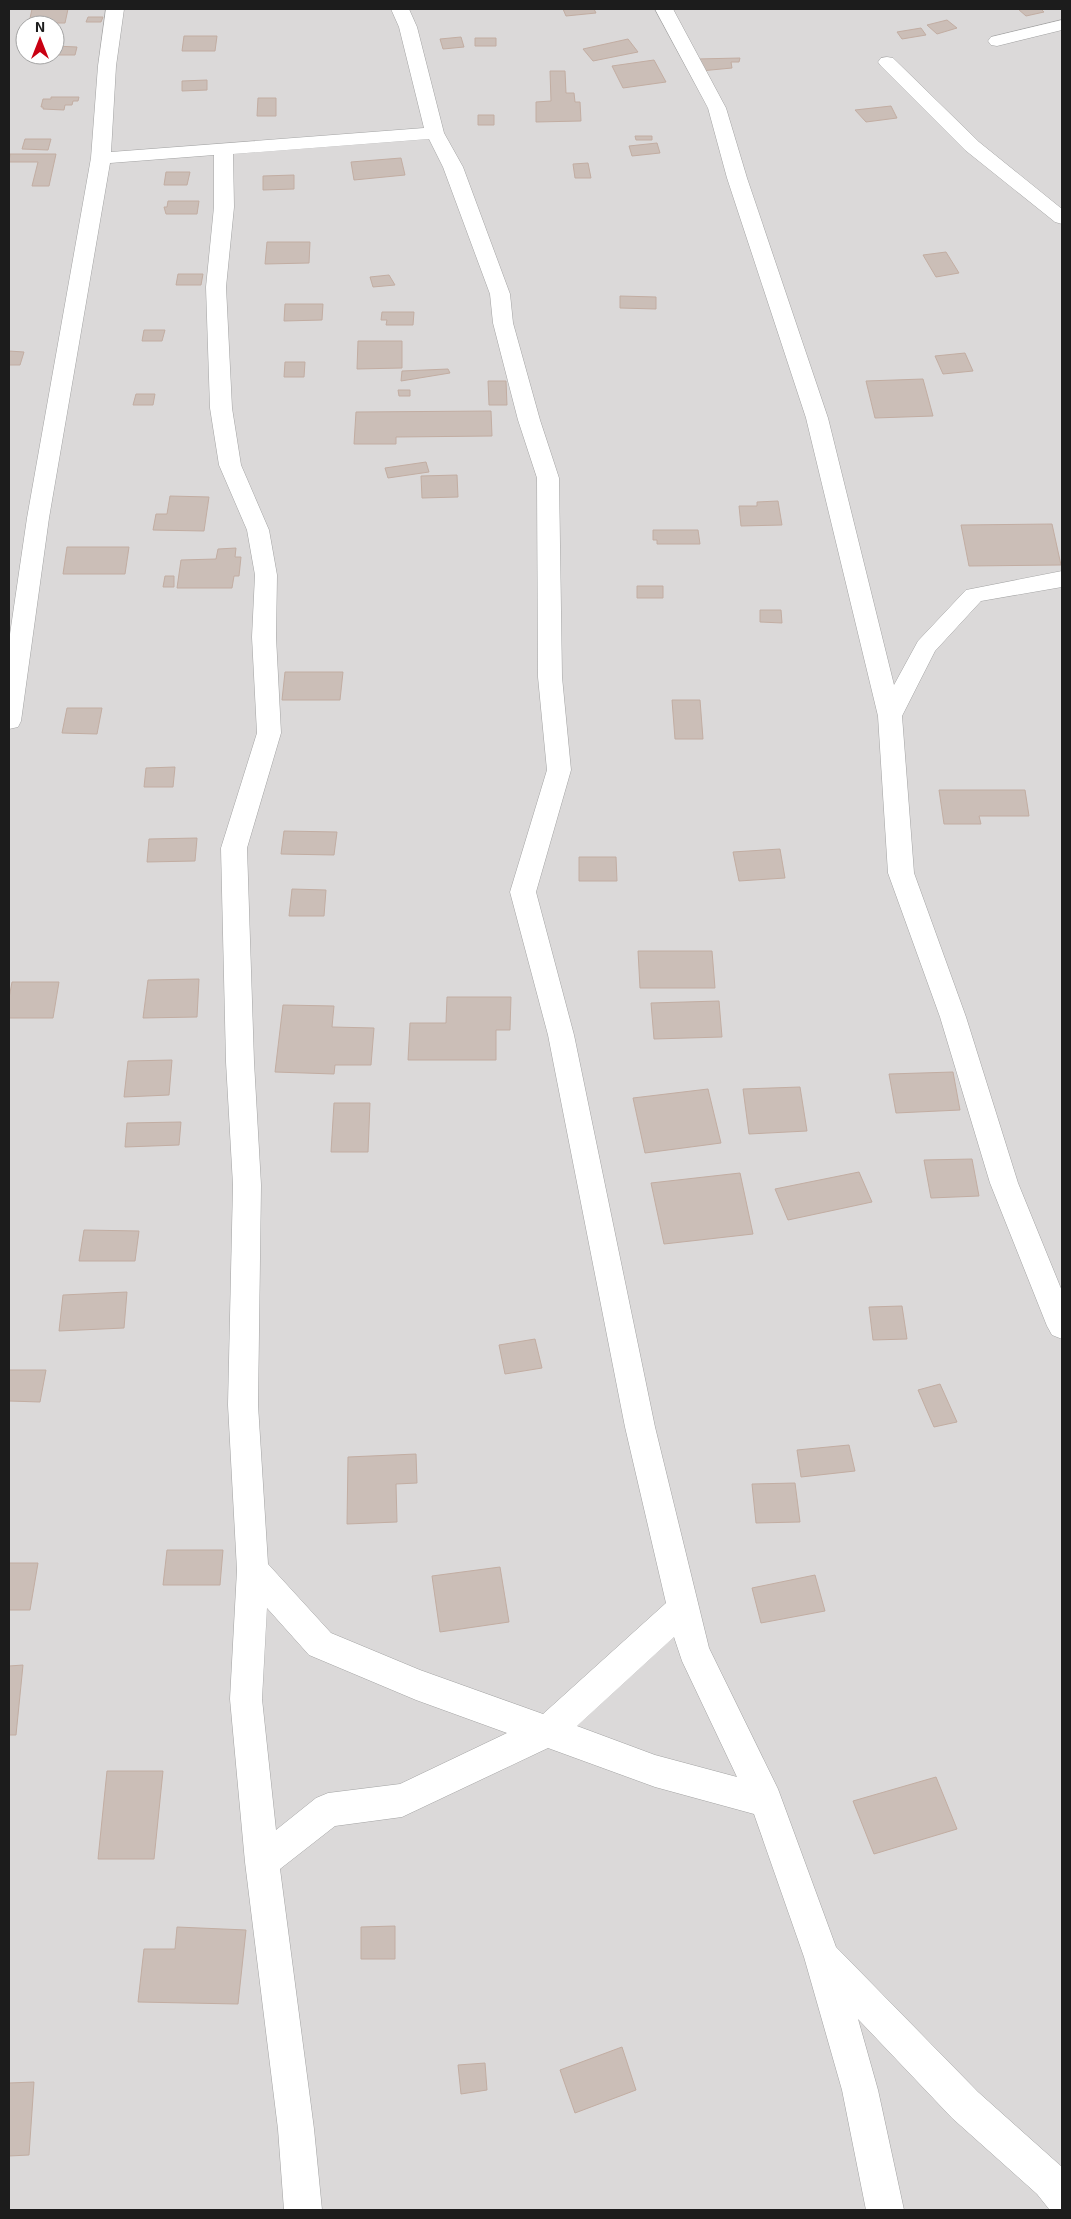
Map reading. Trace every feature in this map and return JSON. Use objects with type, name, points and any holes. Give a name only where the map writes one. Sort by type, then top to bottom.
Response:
[{"type":"street","points":[[9,721],[38,518],[100,158],[115,9]]},
{"type":"street","points":[[400,9],[408,27],[435,133],[452,167],[500,294],[503,323],[529,420],[548,478],[550,677],[559,770],[523,892],[561,1035],[640,1427],[693,1650],[766,1801],[822,1957],[860,2090],[885,2210]]},
{"type":"street","points":[[664,9],[717,108],[737,178],[816,418],[890,716],[901,873],[953,1017],[1004,1183],[1062,1326]]},
{"type":"street","points":[[997,40],[1062,25]]},
{"type":"street","points":[[887,62],[972,146],[1062,218]]},
{"type":"street","points":[[100,158],[435,133]]},
{"type":"street","points":[[224,148],[224,207],[216,287],[221,408],[230,465],[258,530],[266,575],[264,637],[269,734],[234,848],[247,1185],[243,1405],[253,1570],[246,1700],[262,1862],[296,2129],[303,2210]]},
{"type":"street","points":[[890,716],[926,647],[974,595],[1062,579]]},
{"type":"street","points":[[253,1570],[320,1644],[416,1684],[655,1770],[766,1801]]},
{"type":"street","points":[[262,1862],[328,1810],[402,1800],[548,1731],[683,1608]]},
{"type":"street","points":[[822,1957],[965,2105],[1050,2181],[1062,2196]]},
{"type":"shaded area","points":[[9,9],[1062,9],[1062,2210],[9,2210]]},
{"type":"building","points":[[32,9],[68,9],[65,23],[65,15],[31,15]]},
{"type":"building","points":[[563,9],[594,9],[596,13],[566,16]]},
{"type":"building","points":[[1018,9],[1041,9],[1044,12],[1026,16]]},
{"type":"building","points":[[88,17],[103,17],[101,22],[86,22]]},
{"type":"building","points":[[947,20],[957,28],[937,34],[927,25]]},
{"type":"building","points":[[921,28],[926,35],[902,39],[897,32]]},
{"type":"building","points":[[184,36],[217,36],[215,51],[182,51]]},
{"type":"building","points":[[461,37],[464,47],[443,49],[440,39]]},
{"type":"building","points":[[475,38],[496,38],[496,46],[475,46]]},
{"type":"building","points":[[628,39],[638,52],[593,61],[583,49]]},
{"type":"building","points":[[65,46],[77,47],[75,55],[65,55]]},
{"type":"building","points":[[740,58],[739,62],[731,62],[732,68],[700,71],[697,59]]},
{"type":"building","points":[[654,60],[666,82],[623,88],[612,66]]},
{"type":"building","points":[[550,71],[565,71],[566,93],[574,93],[575,102],[580,102],[581,121],[536,122],[536,102],[551,101]]},
{"type":"building","points":[[207,80],[207,90],[182,91],[182,81]]},
{"type":"building","points":[[51,97],[79,97],[78,101],[73,101],[72,105],[65,105],[64,110],[43,109],[41,107],[43,99],[51,99]]},
{"type":"building","points":[[258,98],[276,98],[276,116],[257,116]]},
{"type":"building","points":[[891,106],[897,118],[866,122],[855,110]]},
{"type":"building","points":[[478,115],[494,115],[494,125],[478,125]]},
{"type":"building","points":[[635,136],[652,136],[652,140],[636,140]]},
{"type":"building","points":[[25,139],[51,139],[48,150],[22,149]]},
{"type":"building","points":[[657,143],[660,153],[632,156],[629,146]]},
{"type":"building","points":[[10,154],[56,154],[49,186],[32,186],[38,162],[9,162]]},
{"type":"building","points":[[401,158],[405,175],[354,180],[351,162]]},
{"type":"building","points":[[588,163],[591,178],[575,178],[573,164]]},
{"type":"building","points":[[166,172],[190,172],[187,185],[164,185]]},
{"type":"building","points":[[294,175],[294,189],[263,190],[263,176]]},
{"type":"building","points":[[168,201],[199,201],[197,214],[166,214],[164,207],[167,207]]},
{"type":"building","points":[[267,242],[310,242],[309,263],[265,264]]},
{"type":"building","points":[[946,252],[959,273],[936,277],[923,255]]},
{"type":"building","points":[[178,274],[203,274],[201,285],[176,285]]},
{"type":"building","points":[[389,275],[395,285],[373,287],[370,277]]},
{"type":"building","points":[[620,296],[656,297],[656,309],[620,308]]},
{"type":"building","points":[[285,304],[323,304],[322,320],[284,321]]},
{"type":"building","points":[[382,312],[414,312],[413,325],[386,325],[387,320],[381,320]]},
{"type":"building","points":[[144,330],[165,330],[162,341],[142,341]]},
{"type":"building","points":[[358,341],[402,341],[402,368],[357,369]]},
{"type":"building","points":[[9,351],[24,352],[20,365],[9,365]]},
{"type":"building","points":[[965,353],[973,371],[943,374],[935,356]]},
{"type":"building","points":[[285,362],[305,362],[304,377],[284,377]]},
{"type":"building","points":[[448,369],[450,373],[401,381],[402,371]]},
{"type":"building","points":[[923,379],[933,416],[875,418],[866,381]]},
{"type":"building","points":[[488,381],[506,381],[507,405],[489,405]]},
{"type":"building","points":[[398,390],[410,390],[410,396],[399,396]]},
{"type":"building","points":[[136,394],[155,394],[153,405],[133,405]]},
{"type":"building","points":[[491,411],[492,436],[396,437],[396,444],[354,444],[356,412]]},
{"type":"building","points":[[426,462],[429,472],[388,478],[385,468]]},
{"type":"building","points":[[457,475],[458,497],[422,498],[421,476]]},
{"type":"building","points":[[170,496],[209,497],[204,531],[153,530],[156,514],[167,514]]},
{"type":"building","points":[[778,501],[782,525],[741,526],[739,506],[757,506],[757,502]]},
{"type":"building","points":[[1052,524],[1061,565],[969,566],[961,525]]},
{"type":"building","points":[[653,530],[698,530],[700,544],[657,544],[657,540],[653,540]]},
{"type":"building","points":[[67,547],[129,547],[125,574],[63,574]]},
{"type":"building","points":[[236,548],[235,557],[241,557],[239,576],[234,576],[232,588],[177,588],[181,560],[216,559],[218,549]]},
{"type":"building","points":[[165,576],[174,576],[174,587],[163,587]]},
{"type":"building","points":[[637,586],[663,586],[663,598],[637,598]]},
{"type":"building","points":[[760,610],[781,610],[782,623],[760,622]]},
{"type":"building","points":[[285,672],[343,672],[340,700],[282,700]]},
{"type":"building","points":[[672,700],[700,700],[703,739],[675,739]]},
{"type":"building","points":[[67,708],[102,708],[97,734],[62,733]]},
{"type":"building","points":[[175,767],[173,787],[144,787],[146,768]]},
{"type":"building","points":[[939,790],[1025,790],[1029,816],[979,816],[981,824],[944,824]]},
{"type":"building","points":[[284,831],[337,832],[334,855],[281,854]]},
{"type":"building","points":[[197,838],[195,861],[147,862],[149,839]]},
{"type":"building","points":[[780,849],[785,878],[739,881],[733,852]]},
{"type":"building","points":[[579,857],[616,857],[617,881],[579,881]]},
{"type":"building","points":[[292,889],[326,890],[324,916],[289,916]]},
{"type":"building","points":[[638,951],[712,951],[715,988],[640,988]]},
{"type":"building","points":[[199,979],[197,1017],[143,1018],[148,980]]},
{"type":"building","points":[[12,982],[59,982],[53,1018],[9,1018],[9,998]]},
{"type":"building","points":[[447,997],[511,997],[510,1030],[496,1030],[496,1060],[408,1060],[410,1023],[446,1023]]},
{"type":"building","points":[[719,1001],[722,1037],[654,1039],[651,1003]]},
{"type":"building","points":[[283,1005],[334,1006],[332,1027],[374,1028],[371,1065],[335,1065],[334,1074],[275,1072]]},
{"type":"building","points":[[172,1060],[169,1095],[124,1097],[128,1061]]},
{"type":"building","points":[[953,1072],[960,1110],[896,1113],[889,1074]]},
{"type":"building","points":[[800,1087],[807,1131],[749,1134],[743,1089]]},
{"type":"building","points":[[708,1089],[721,1143],[645,1153],[633,1098]]},
{"type":"building","points":[[334,1103],[370,1103],[368,1152],[331,1152]]},
{"type":"building","points":[[181,1122],[179,1145],[125,1147],[127,1123]]},
{"type":"building","points":[[972,1159],[979,1196],[931,1198],[924,1160]]},
{"type":"building","points":[[859,1172],[872,1202],[788,1220],[775,1189]]},
{"type":"building","points":[[740,1173],[753,1234],[664,1244],[651,1183]]},
{"type":"building","points":[[84,1230],[139,1231],[135,1261],[79,1261]]},
{"type":"building","points":[[127,1292],[124,1328],[59,1331],[63,1295]]},
{"type":"building","points":[[902,1306],[907,1339],[873,1340],[869,1307]]},
{"type":"building","points":[[535,1339],[542,1368],[505,1374],[499,1345]]},
{"type":"building","points":[[9,1370],[46,1370],[40,1402],[9,1401]]},
{"type":"building","points":[[940,1384],[957,1422],[934,1427],[918,1390]]},
{"type":"building","points":[[849,1445],[855,1471],[801,1477],[797,1450]]},
{"type":"building","points":[[416,1454],[417,1483],[396,1484],[397,1522],[347,1524],[348,1457]]},
{"type":"building","points":[[795,1483],[800,1522],[756,1523],[752,1484]]},
{"type":"building","points":[[167,1550],[223,1550],[220,1585],[163,1585]]},
{"type":"building","points":[[9,1563],[38,1563],[30,1610],[9,1610]]},
{"type":"building","points":[[500,1567],[509,1622],[440,1632],[432,1576]]},
{"type":"building","points":[[815,1575],[825,1611],[761,1623],[752,1588]]},
{"type":"building","points":[[23,1665],[16,1735],[9,1735],[9,1666]]},
{"type":"building","points":[[107,1771],[163,1771],[154,1859],[98,1859]]},
{"type":"building","points":[[936,1777],[957,1829],[874,1854],[853,1801]]},
{"type":"building","points":[[395,1926],[395,1959],[361,1959],[361,1927]]},
{"type":"building","points":[[177,1927],[246,1930],[238,2004],[138,2002],[144,1949],[175,1949]]},
{"type":"building","points":[[622,2047],[636,2090],[575,2113],[560,2070]]},
{"type":"building","points":[[485,2063],[487,2090],[461,2094],[458,2065]]},
{"type":"building","points":[[34,2082],[29,2155],[9,2156],[9,2083]]}]
